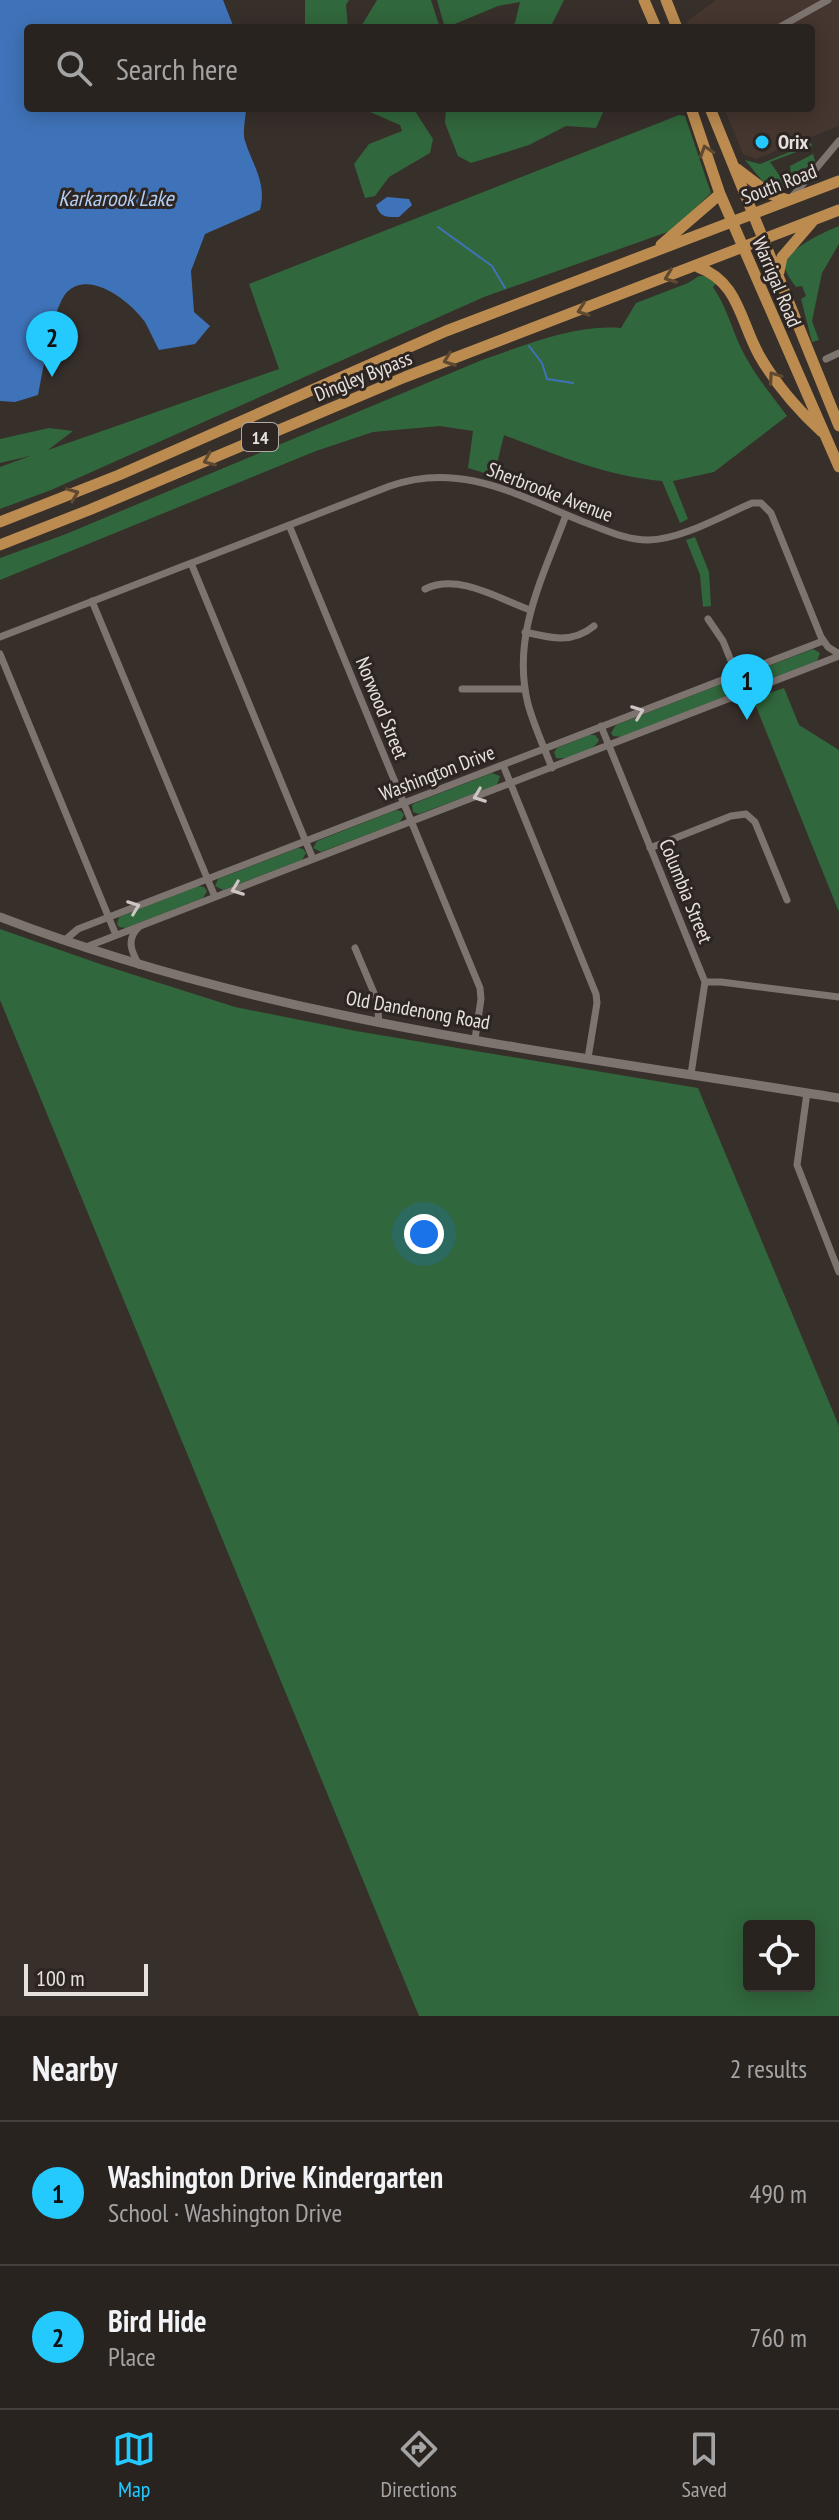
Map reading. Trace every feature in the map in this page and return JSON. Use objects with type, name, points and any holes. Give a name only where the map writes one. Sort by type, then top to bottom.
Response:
[{"type":"highway","points":[[644,0],[654,24]]},
{"type":"highway","points":[[666,0],[675,24]]},
{"type":"highway","name":"Warrigal Road","points":[[692,112],[720,194],[839,467]]},
{"type":"highway","name":"Warrigal Road","points":[[712,112],[839,426]]},
{"type":"highway","points":[[736,169],[770,194],[790,200]]},
{"type":"highway","name":"South Road","points":[[732,222],[839,181]]},
{"type":"highway","points":[[655,251],[720,194]]},
{"type":"highway","name":"14","points":[[743,249],[839,210]]},
{"type":"highway","points":[[779,273],[782,257],[814,220]]},
{"type":"highway","name":"Dingley Bypass","points":[[0,522],[119,475],[446,331],[732,222]]},
{"type":"highway","name":"Dingley Bypass","points":[[0,545],[405,377],[743,249]]},
{"type":"highway","points":[[698,267],[714,273],[730,292],[773,378],[799,411],[826,435]]},
{"type":"main road","name":"Old Dandenong Road","points":[[0,917],[139,965],[236,992],[379,1023],[839,1098]]},
{"type":"street","points":[[785,24],[828,0]]},
{"type":"street","points":[[790,200],[838,141]]},
{"type":"street","points":[[826,359],[839,353]]},
{"type":"street","name":"Sherbrooke Avenue","points":[[0,637],[401,482],[432,476],[455,476],[479,481],[627,538],[655,540],[678,534],[752,503],[761,503],[771,513],[825,643]]},
{"type":"street","points":[[552,768],[525,689],[523,659],[530,610],[566,515]]},
{"type":"street","name":"Norwood Street","points":[[289,525],[480,988],[475,1039]]},
{"type":"street","points":[[191,563],[313,859]]},
{"type":"street","points":[[425,589],[444,582],[460,584],[530,610]]},
{"type":"street","points":[[92,601],[215,897]]},
{"type":"street","points":[[708,619],[720,635],[744,693]]},
{"type":"street","points":[[525,632],[566,639],[583,634],[594,626]]},
{"type":"street","points":[[825,643],[839,655]]},
{"type":"street","name":"Washington Drive","points":[[65,940],[78,929],[736,674],[825,643]]},
{"type":"street","points":[[0,654],[116,935]]},
{"type":"street","name":"Washington Drive","points":[[86,947],[839,655]]},
{"type":"street","points":[[462,689],[525,689]]},
{"type":"street","name":"Columbia Street","points":[[601,726],[705,982]]},
{"type":"street","points":[[503,765],[596,994],[588,1058]]},
{"type":"street","points":[[650,848],[731,816],[746,814],[755,822],[787,900]]},
{"type":"street","points":[[139,965],[131,944],[133,934],[141,926]]},
{"type":"street","points":[[355,948],[379,1006],[379,1023]]},
{"type":"street","points":[[691,1074],[705,982],[839,997]]},
{"type":"street","points":[[807,1093],[797,1165],[839,1272]]},
{"type":"shaded area","points":[[716,0],[839,0],[839,126],[756,159],[743,154],[726,112],[815,112],[815,24],[688,24],[687,21]]},
{"type":"green space","points":[[305,0],[349,0],[346,5],[348,24],[305,24]]},
{"type":"green space","points":[[377,0],[431,0],[439,24],[363,24]]},
{"type":"green space","points":[[437,0],[564,0],[552,24],[514,24],[520,2],[498,6],[455,24],[444,24]]},
{"type":"green space","points":[[370,112],[416,112],[433,139],[430,153],[389,177],[375,196],[365,198],[354,164],[369,144],[402,131],[400,125]]},
{"type":"green space","points":[[446,112],[603,112],[596,128],[566,126],[529,145],[471,163],[458,156],[445,123]]},
{"type":"green space","points":[[679,115],[685,116],[711,193],[673,230],[484,297],[51,490],[0,509],[0,467],[30,456],[0,463],[0,439],[49,428],[73,431],[48,450],[279,369],[249,284]]},
{"type":"green space","points":[[811,143],[812,146],[770,162],[782,179],[791,175],[790,166],[813,154],[815,161],[796,183],[782,190],[764,183],[745,160],[760,164]]},
{"type":"green space","points":[[839,226],[839,244],[822,273],[812,321],[819,340],[812,342],[801,299],[806,296],[802,286],[796,287],[790,279],[785,264],[792,252]]},
{"type":"green space","points":[[699,276],[709,276],[717,282],[713,287],[745,356],[787,416],[714,472],[673,481],[688,519],[680,523],[662,481],[601,470],[504,435],[494,476],[468,468],[473,431],[440,426],[373,432],[316,451],[0,580],[0,558],[66,534],[482,360],[568,332],[621,328],[636,303]]},
{"type":"green space","points":[[695,537],[709,572],[711,606],[703,607],[700,575],[686,540]]},
{"type":"green space","points":[[813,649],[820,653],[817,661],[754,685],[746,681],[750,673]]},
{"type":"green space","points":[[724,683],[733,687],[729,695],[621,737],[611,733],[616,725]]},
{"type":"green space","points":[[784,688],[799,725],[839,750],[839,912],[753,699]]},
{"type":"green space","points":[[595,735],[599,740],[592,748],[574,756],[556,758],[554,752],[557,748]]},
{"type":"green space","points":[[492,773],[500,776],[497,785],[419,814],[413,812],[412,805],[415,803]]},
{"type":"green space","points":[[396,810],[404,815],[400,822],[321,852],[313,848],[317,841]]},
{"type":"green space","points":[[298,848],[306,853],[302,860],[223,890],[215,886],[218,879]]},
{"type":"green space","points":[[198,886],[207,891],[203,898],[126,928],[117,924],[119,917]]},
{"type":"green space","points":[[0,929],[235,1007],[356,1031],[698,1088],[839,1426],[839,2016],[419,2016],[0,1000]]},
{"type":"water","name":"Karkarook Lake","points":[[0,0],[223,0],[232,24],[24,24],[24,112],[246,112],[244,137],[258,175],[262,200],[260,210],[205,234],[191,271],[194,312],[210,326],[195,344],[159,350],[139,314],[120,298],[98,286],[76,286],[67,292],[57,312],[38,395],[15,402],[0,401]]},
{"type":"water","points":[[387,197],[409,199],[412,205],[399,217],[384,216],[376,205]]},
{"type":"waterway","points":[[438,227],[492,266],[505,288]]},
{"type":"waterway","points":[[529,346],[542,363],[547,379],[573,383]]},
{"type":"place","name":"Orix","points":[[762,142]]},
{"type":"place","name":"Bird Hide","points":[[52,377]]},
{"type":"place","name":"Washington Drive Kindergarten","points":[[747,720]]}]
